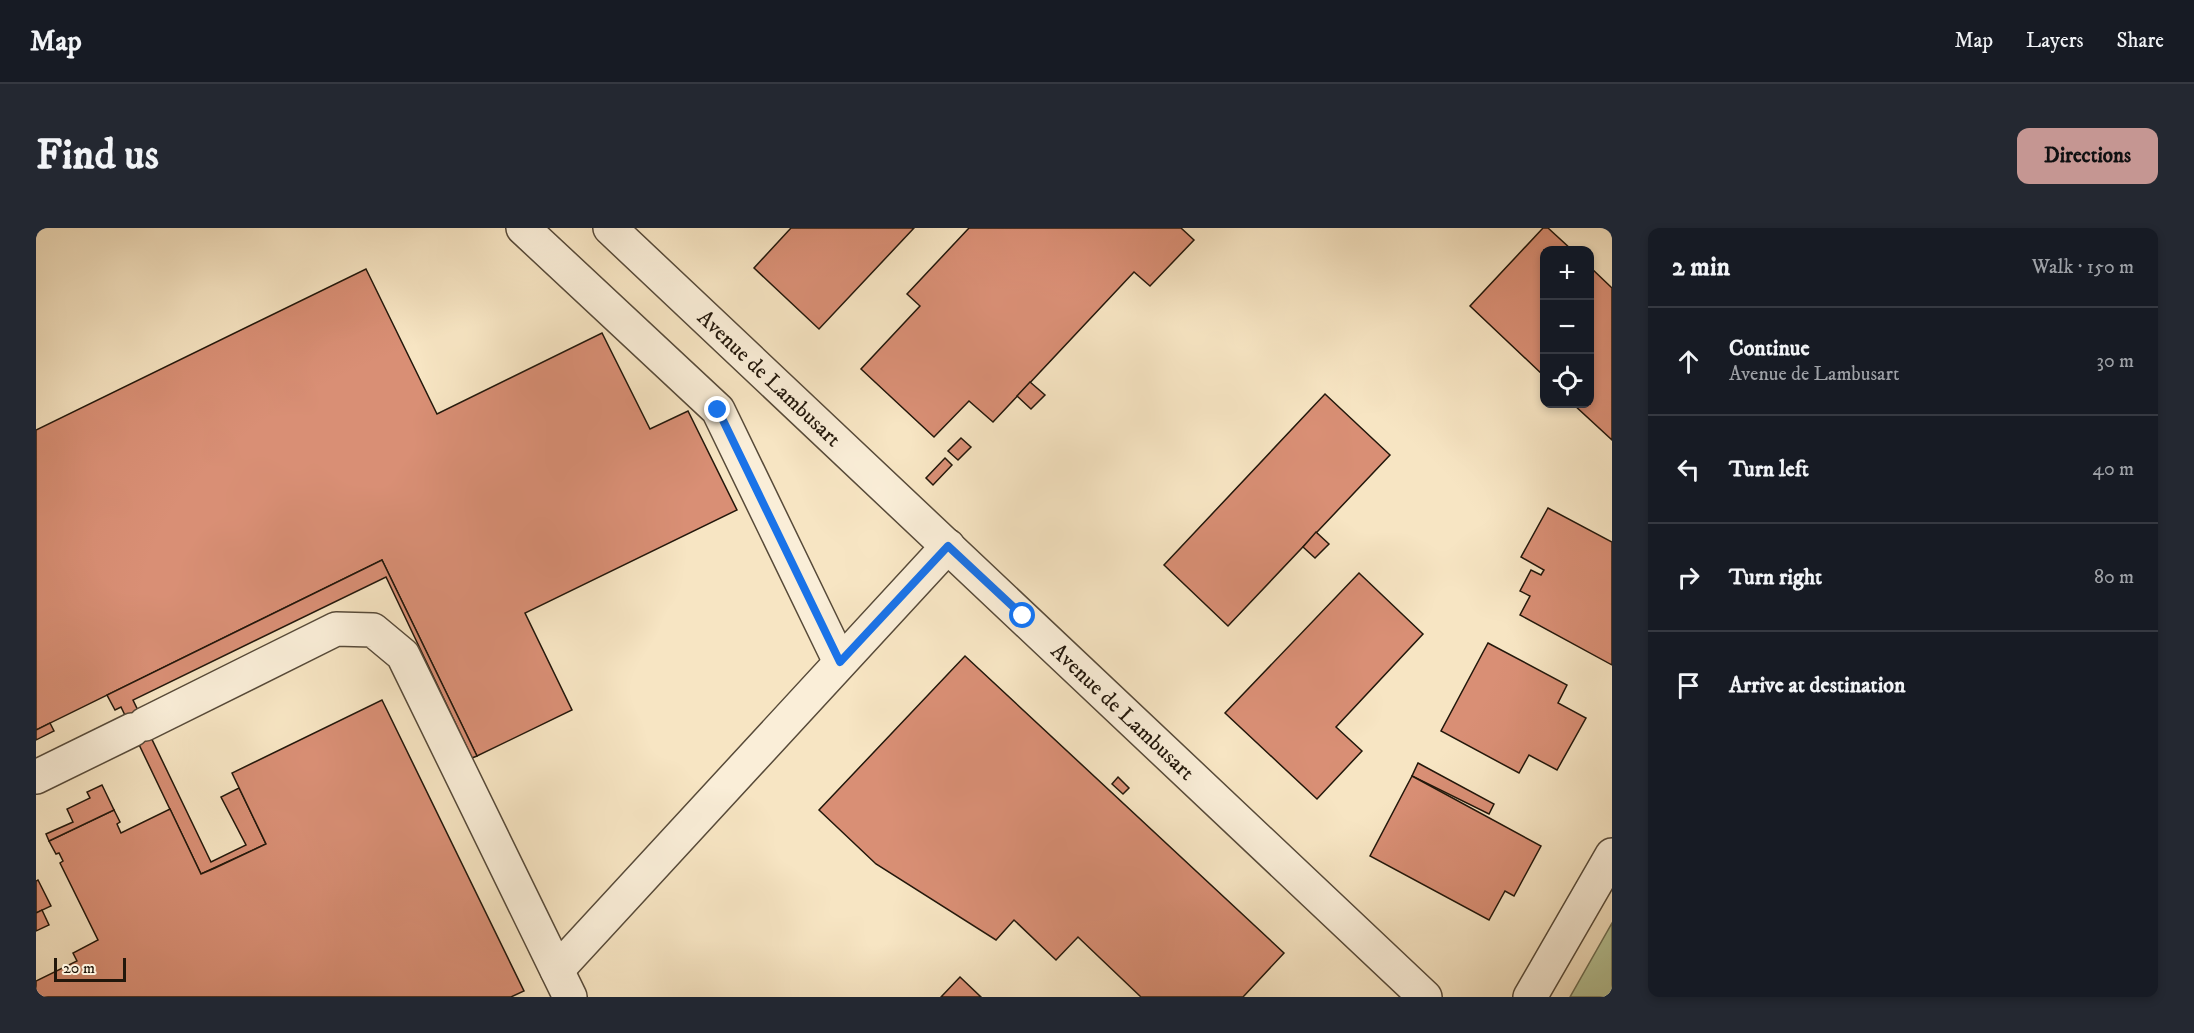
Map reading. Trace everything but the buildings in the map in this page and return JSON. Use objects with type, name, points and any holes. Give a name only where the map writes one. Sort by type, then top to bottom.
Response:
[{"type":"street","points":[[523,228],[718,410],[840,662]]},
{"type":"street","name":"Avenue de Lambusart","points":[[610,228],[1425,997]]},
{"type":"street","points":[[36,777],[336,629],[374,630],[403,654],[563,983],[840,662],[948,546]]},
{"type":"street","points":[[1530,997],[1612,855]]},
{"type":"green space","points":[[1612,923],[1612,997],[1570,997]]},
{"type":"route","points":[[718,410],[840,662],[948,546],[1023,616]]}]
